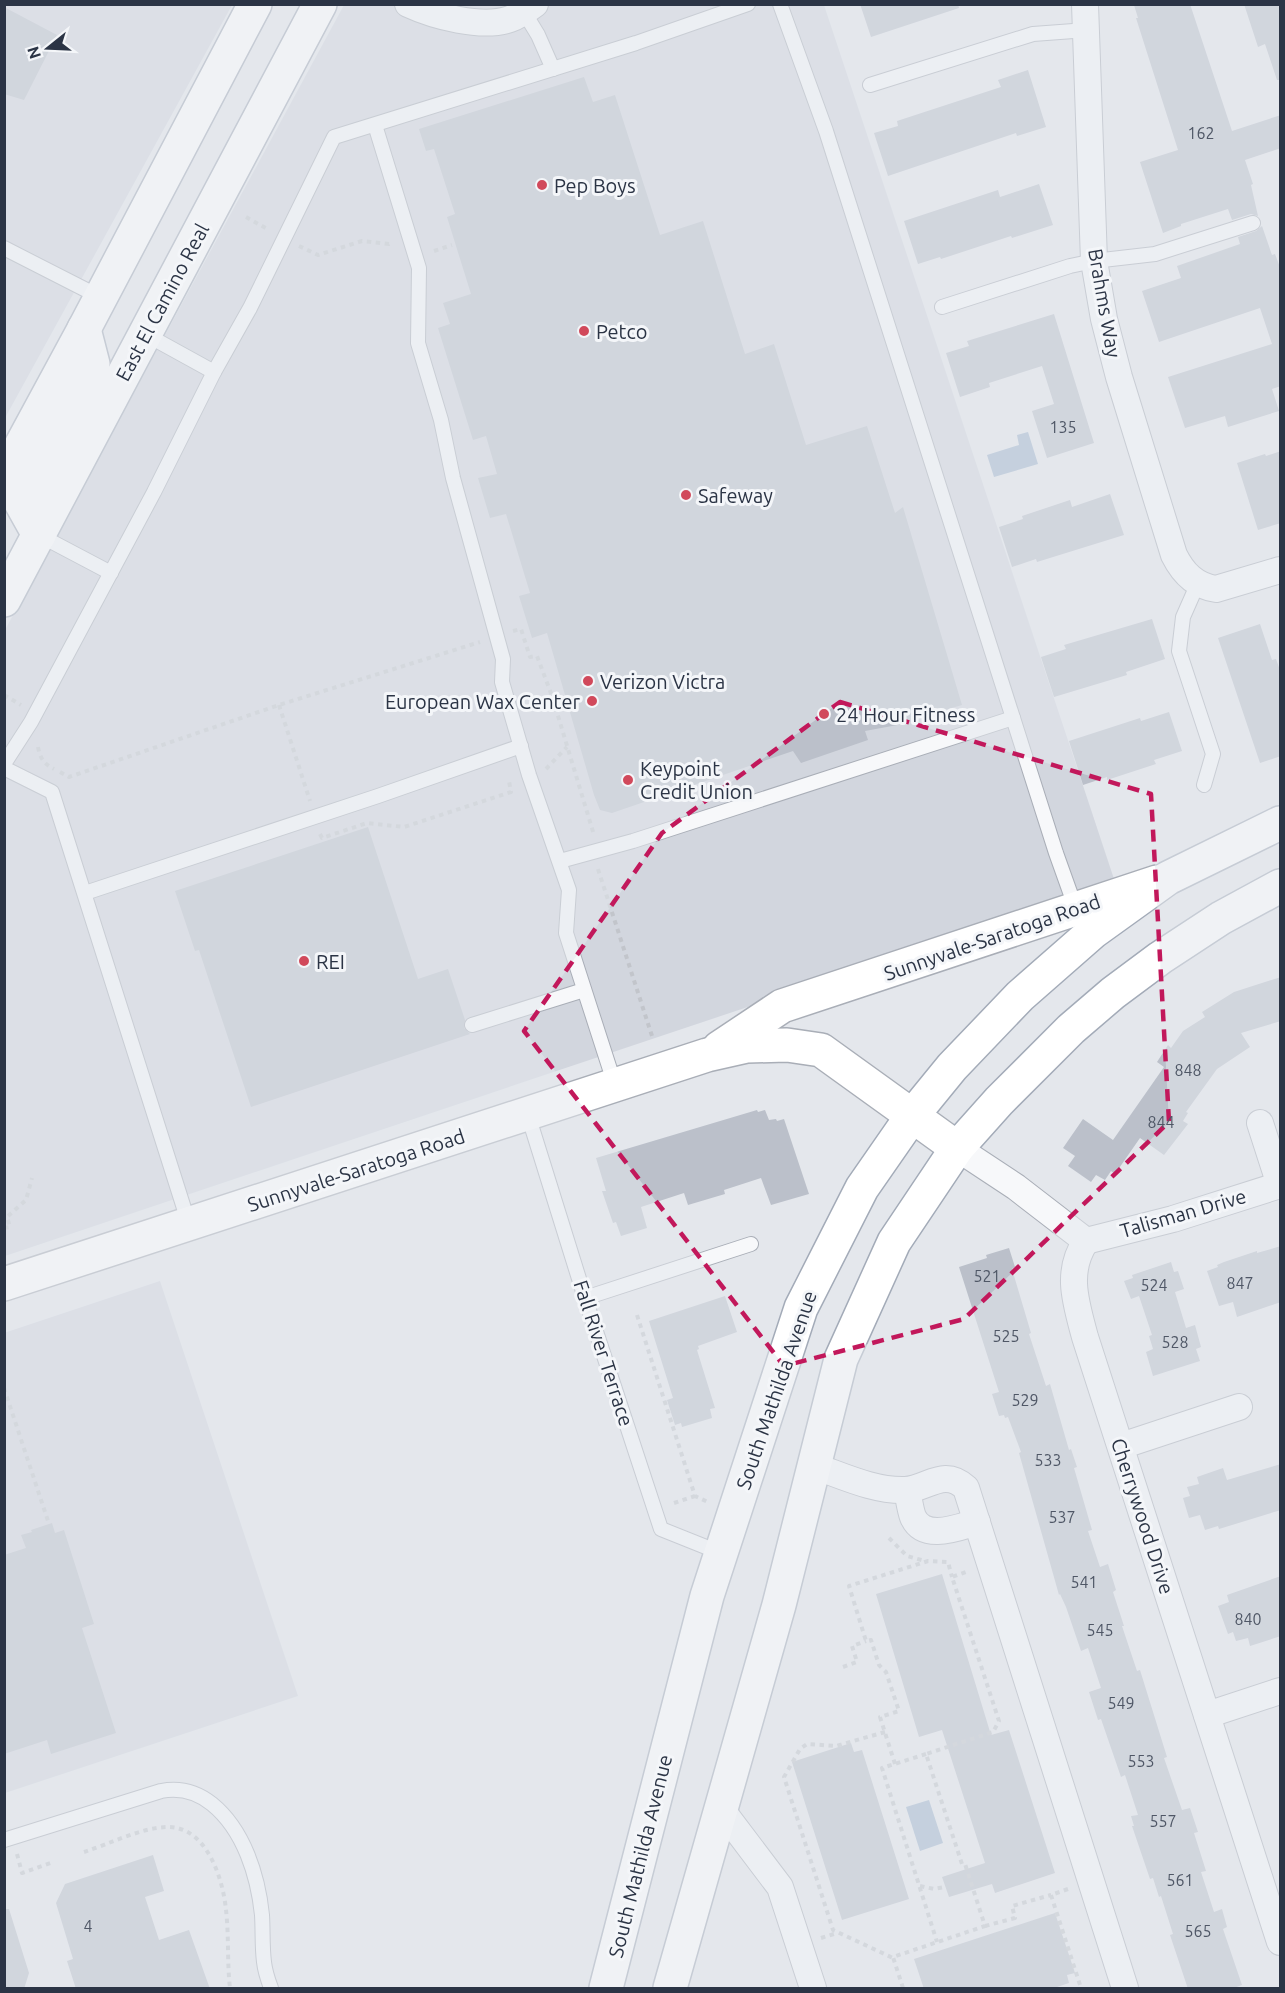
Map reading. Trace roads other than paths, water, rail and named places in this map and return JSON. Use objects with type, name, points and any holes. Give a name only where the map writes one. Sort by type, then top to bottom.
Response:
[{"type":"main road","points":[[4,477],[255,4]]},
{"type":"main road","name":"East El Camino Real","points":[[4,600],[320,4]]},
{"type":"main road","points":[[39,536],[20,501],[93,364],[84,329]]},
{"type":"main road","name":"Sunnyvale-Saratoga Road","points":[[707,1056],[782,1006],[1168,878],[1281,823]]},
{"type":"main road","name":"South Mathilda Avenue","points":[[606,1989],[707,1596],[801,1308],[862,1188],[912,1116],[952,1067],[1020,996],[1093,932],[1168,878]]},
{"type":"main road","points":[[670,1989],[780,1605],[841,1359],[894,1242],[957,1148],[1071,1029],[1113,993],[1160,958],[1221,918],[1281,886]]},
{"type":"main road","name":"Sunnyvale-Saratoga Road","points":[[4,1284],[707,1056],[747,1046],[787,1045],[820,1050],[957,1148]]},
{"type":"street","points":[[408,4],[454,19],[492,22],[510,20],[530,8]]},
{"type":"street","name":"Brahms Way","points":[[1085,4],[1095,261],[1104,319],[1174,555],[1188,576],[1198,583]]},
{"type":"street","points":[[1198,583],[1216,589],[1281,570]]},
{"type":"street","name":"Talisman Drive","points":[[1086,1241],[1173,1219],[1280,1185],[1260,1124]]},
{"type":"street","points":[[957,1148],[1016,1187],[1086,1241]]},
{"type":"street","name":"Cherrywood Drive","points":[[1086,1241],[1077,1255],[1074,1280],[1075,1300],[1085,1337],[1281,1942]]},
{"type":"street","points":[[1121,1446],[1239,1407]]},
{"type":"street","points":[[814,1466],[878,1488],[907,1490],[939,1480],[957,1481],[969,1493],[1125,1989]]},
{"type":"street","points":[[907,1490],[917,1524],[929,1531],[941,1531],[977,1522]]},
{"type":"street","points":[[1207,1715],[1281,1691]]},
{"type":"street","points":[[721,1809],[780,1887],[813,1989]]},
{"type":"lane","points":[[189,1224],[52,792],[4,766],[111,573],[214,372],[250,308],[334,137],[553,69],[748,4]]},
{"type":"lane","points":[[780,4],[826,131],[1056,853],[1076,909]]},
{"type":"lane","points":[[530,8],[538,35],[553,69]]},
{"type":"lane","points":[[870,85],[1033,34],[1087,30]]},
{"type":"lane","points":[[375,125],[419,268],[417,343],[441,420],[453,478],[503,658],[502,682],[569,890],[566,933],[615,1087]]},
{"type":"lane","points":[[942,307],[1070,266],[1155,254],[1253,223]]},
{"type":"lane","points":[[4,248],[100,297]]},
{"type":"lane","points":[[145,334],[214,372]]},
{"type":"lane","points":[[39,536],[111,573]]},
{"type":"lane","points":[[1198,583],[1183,617],[1179,651],[1213,754],[1204,785]]},
{"type":"lane","points":[[560,861],[633,841],[1013,718]]},
{"type":"lane","points":[[85,893],[521,746]]},
{"type":"lane","points":[[472,1025],[584,990]]},
{"type":"lane","name":"Fall River Terrace","points":[[528,1115],[585,1298],[662,1529],[721,1553]]},
{"type":"lane","points":[[585,1298],[751,1244]]},
{"type":"lane","points":[[4,1840],[161,1791],[188,1790],[205,1798],[222,1812],[235,1829],[252,1869],[262,1915],[264,1962],[271,1989]]},
{"type":"water","points":[[1028,432],[1038,464],[994,477],[987,455],[1019,445],[1017,435]]},
{"type":"water","points":[[929,1800],[943,1843],[920,1851],[906,1807]]},
{"type":"place","name":"Pep Boys","points":[[542,185]]},
{"type":"place","name":"Petco","points":[[584,331]]},
{"type":"place","name":"Safeway","points":[[686,495]]},
{"type":"place","name":"Verizon Victra","points":[[588,681]]},
{"type":"place","name":"European Wax Center","points":[[592,701]]},
{"type":"place","name":"24 Hour Fitness","points":[[824,714]]},
{"type":"place","name":"Keypoint Credit Union","points":[[628,780]]},
{"type":"place","name":"REI","points":[[304,961]]}]
